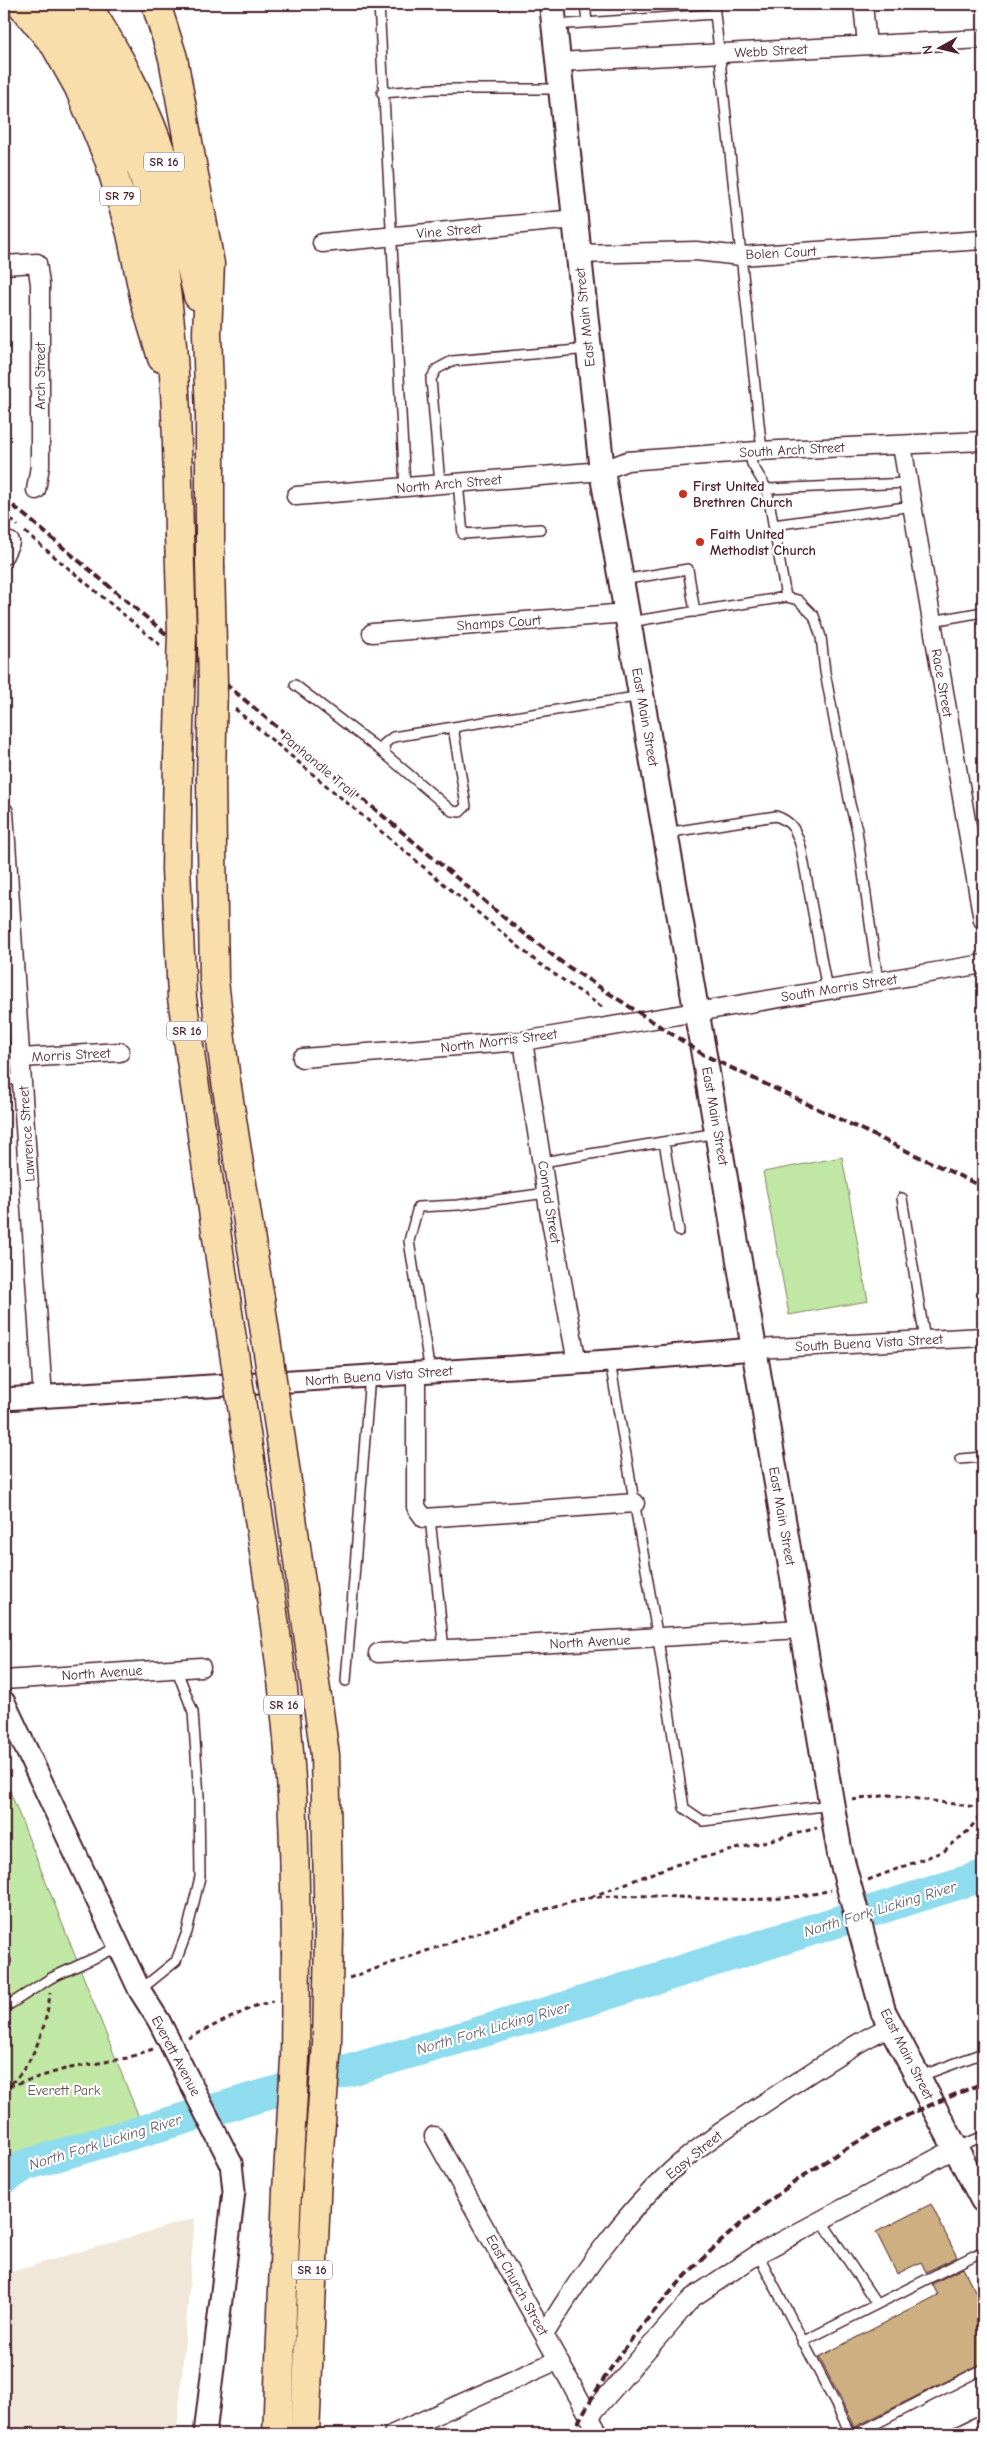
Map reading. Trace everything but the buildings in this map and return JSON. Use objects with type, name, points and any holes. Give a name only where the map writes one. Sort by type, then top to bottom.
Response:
[{"type":"highway","name":"SR 79","points":[[21,4],[55,44],[79,88],[109,160],[131,232],[144,301],[176,408]]},
{"type":"highway","name":"SR 16","points":[[55,4],[99,80],[142,172],[156,224],[167,289],[173,349],[182,633],[176,869],[182,998],[280,1672],[290,1764],[295,1844],[295,2060],[287,2191],[277,2434]]},
{"type":"highway","name":"SR 16","points":[[86,4],[106,34],[138,97],[164,164],[207,334],[210,417],[210,566],[213,683],[211,780],[214,981],[226,1081],[284,1460],[325,1755],[329,1934],[327,2044],[317,2176],[305,2434]]},
{"type":"highway","points":[[156,4],[173,58],[210,264],[207,334]]},
{"type":"main road","name":"East Main Street","points":[[553,14],[602,472],[718,1133],[840,1854],[887,2019],[983,2200]]},
{"type":"street","points":[[863,4],[867,45]]},
{"type":"street","name":"Webb Street","points":[[558,62],[983,39]]},
{"type":"street","name":"Vine Street","points":[[322,243],[575,219]]},
{"type":"street","name":"Bolen Court","points":[[579,254],[696,251],[741,256],[983,240]]},
{"type":"street","name":"Arch Street","points":[[4,265],[37,263],[40,284],[40,466],[36,490]]},
{"type":"street","name":"South Arch Street","points":[[602,472],[627,461],[756,451],[983,441]]},
{"type":"street","name":"Race Street","points":[[902,446],[983,920]]},
{"type":"street","name":"North Arch Street","points":[[296,496],[602,472]]},
{"type":"street","name":"Shamps Court","points":[[372,633],[628,618]]},
{"type":"street","name":"Lawrence Street","points":[[4,812],[44,1398]]},
{"type":"street","name":"South Morris Street","points":[[696,1012],[983,964]]},
{"type":"street","name":"North Morris Street","points":[[302,1058],[523,1041],[696,1012]]},
{"type":"street","name":"Conrad Street","points":[[523,1041],[576,1363]]},
{"type":"street","name":"Morris Street","points":[[22,1058],[120,1052]]},
{"type":"street","name":"South Buena Vista Street","points":[[754,1349],[983,1337]]},
{"type":"street","name":"North Buena Vista Street","points":[[4,1399],[44,1398],[370,1375],[610,1361],[754,1349]]},
{"type":"street","points":[[423,1372],[416,1508],[424,1518],[635,1503]]},
{"type":"street","name":"North Avenue","points":[[378,1654],[658,1639],[802,1629]]},
{"type":"street","name":"North Avenue","points":[[4,1680],[201,1667]]},
{"type":"street","name":"Everett Avenue","points":[[4,1702],[118,1946],[232,2163],[234,2191],[206,2434]]},
{"type":"street","name":"Easy Street","points":[[544,2335],[568,2297],[610,2239],[640,2202],[673,2170],[731,2125],[860,2041],[887,2019]]},
{"type":"street","name":"East Church Street","points":[[434,2136],[599,2434]]},
{"type":"street","points":[[589,2417],[692,2298],[758,2254],[956,2148]]},
{"type":"street","points":[[393,2434],[558,2360]]},
{"type":"lane","points":[[378,4],[405,487]]},
{"type":"lane","points":[[585,4],[587,22]]},
{"type":"lane","points":[[714,4],[741,256],[756,451],[752,464],[767,489],[786,597]]},
{"type":"lane","points":[[553,14],[587,22],[715,14]]},
{"type":"lane","points":[[382,93],[433,89],[561,89]]},
{"type":"lane","points":[[440,484],[431,379],[437,369],[452,361],[589,349]]},
{"type":"lane","points":[[458,483],[464,534],[540,530]]},
{"type":"lane","points":[[767,489],[909,483]]},
{"type":"lane","points":[[773,525],[913,506]]},
{"type":"lane","points":[[621,580],[688,569],[695,612]]},
{"type":"lane","points":[[628,618],[695,612],[786,597],[798,600],[814,616],[821,637],[825,672],[850,804],[858,830],[878,981]]},
{"type":"lane","points":[[932,621],[983,612]]},
{"type":"lane","points":[[295,685],[385,754],[452,811],[460,812],[466,806],[453,727]]},
{"type":"lane","points":[[385,754],[384,744],[393,738],[641,696]]},
{"type":"lane","points":[[665,833],[776,816],[787,820],[795,829],[801,847],[827,990]]},
{"type":"lane","points":[[4,1080],[23,1079]]},
{"type":"lane","points":[[542,1162],[718,1133]]},
{"type":"lane","points":[[664,1142],[678,1231]]},
{"type":"lane","points":[[423,1372],[409,1241],[418,1207],[458,1205],[547,1193]]},
{"type":"lane","points":[[902,1198],[925,1340]]},
{"type":"lane","points":[[610,1361],[658,1639],[684,1808],[703,1821],[833,1814]]},
{"type":"lane","points":[[346,1681],[370,1375]]},
{"type":"lane","points":[[960,1459],[983,1458]]},
{"type":"lane","points":[[430,1518],[444,1650]]},
{"type":"lane","points":[[140,1990],[176,1961],[187,1932],[200,1877],[199,1796],[192,1712],[176,1668]]},
{"type":"lane","points":[[4,2008],[51,1978],[118,1946]]},
{"type":"lane","points":[[4,1957],[6,1961],[4,1962]]},
{"type":"lane","points":[[918,2077],[983,2053]]},
{"type":"lane","points":[[956,2148],[983,2136]]},
{"type":"lane","points":[[821,2220],[878,2304]]},
{"type":"lane","points":[[802,2342],[983,2251]]},
{"type":"lane","points":[[758,2254],[851,2434]]},
{"type":"lane","points":[[856,2434],[983,2369]]},
{"type":"lane","points":[[952,2434],[983,2419]]},
{"type":"path","points":[[4,513],[162,647]]},
{"type":"path","name":"Panhandle Trail","points":[[230,705],[537,962],[596,1004],[629,1022]]},
{"type":"path","points":[[346,1979],[555,1906],[588,1898],[671,1866],[833,1814],[861,1798],[890,1795],[983,1808]]},
{"type":"path","points":[[867,1880],[944,1851],[968,1831],[983,1812]]},
{"type":"path","points":[[588,1898],[641,1896],[740,1901],[802,1897],[839,1888]]},
{"type":"path","points":[[9,2086],[21,2072],[35,2049],[49,2010],[51,1978]]},
{"type":"path","points":[[178,2041],[196,2036],[255,2006],[282,1998]]},
{"type":"path","points":[[4,2089],[65,2069],[127,2058],[161,2047]]},
{"type":"shaded area","points":[[195,2218],[177,2434],[4,2434],[4,2274]]},
{"type":"green space","points":[[842,1157],[868,1301],[789,1315],[763,1172]]},
{"type":"green space","name":"Everett Park","points":[[4,1776],[144,2130],[25,2165],[4,2179]]},
{"type":"waterway","name":"North Fork Licking River","points":[[4,2179],[25,2165],[566,2007],[983,1876]]},
{"type":"railway","points":[[4,498],[507,920],[564,964],[704,1055],[983,1187]]},
{"type":"railway","points":[[572,2434],[600,2384],[633,2337],[669,2293],[709,2252],[752,2214],[798,2180],[846,2149],[896,2121],[983,2083]]},
{"type":"place","name":"First United Brethren Church","points":[[683,494]]},
{"type":"place","name":"Faith United Methodist Church","points":[[700,542]]}]
